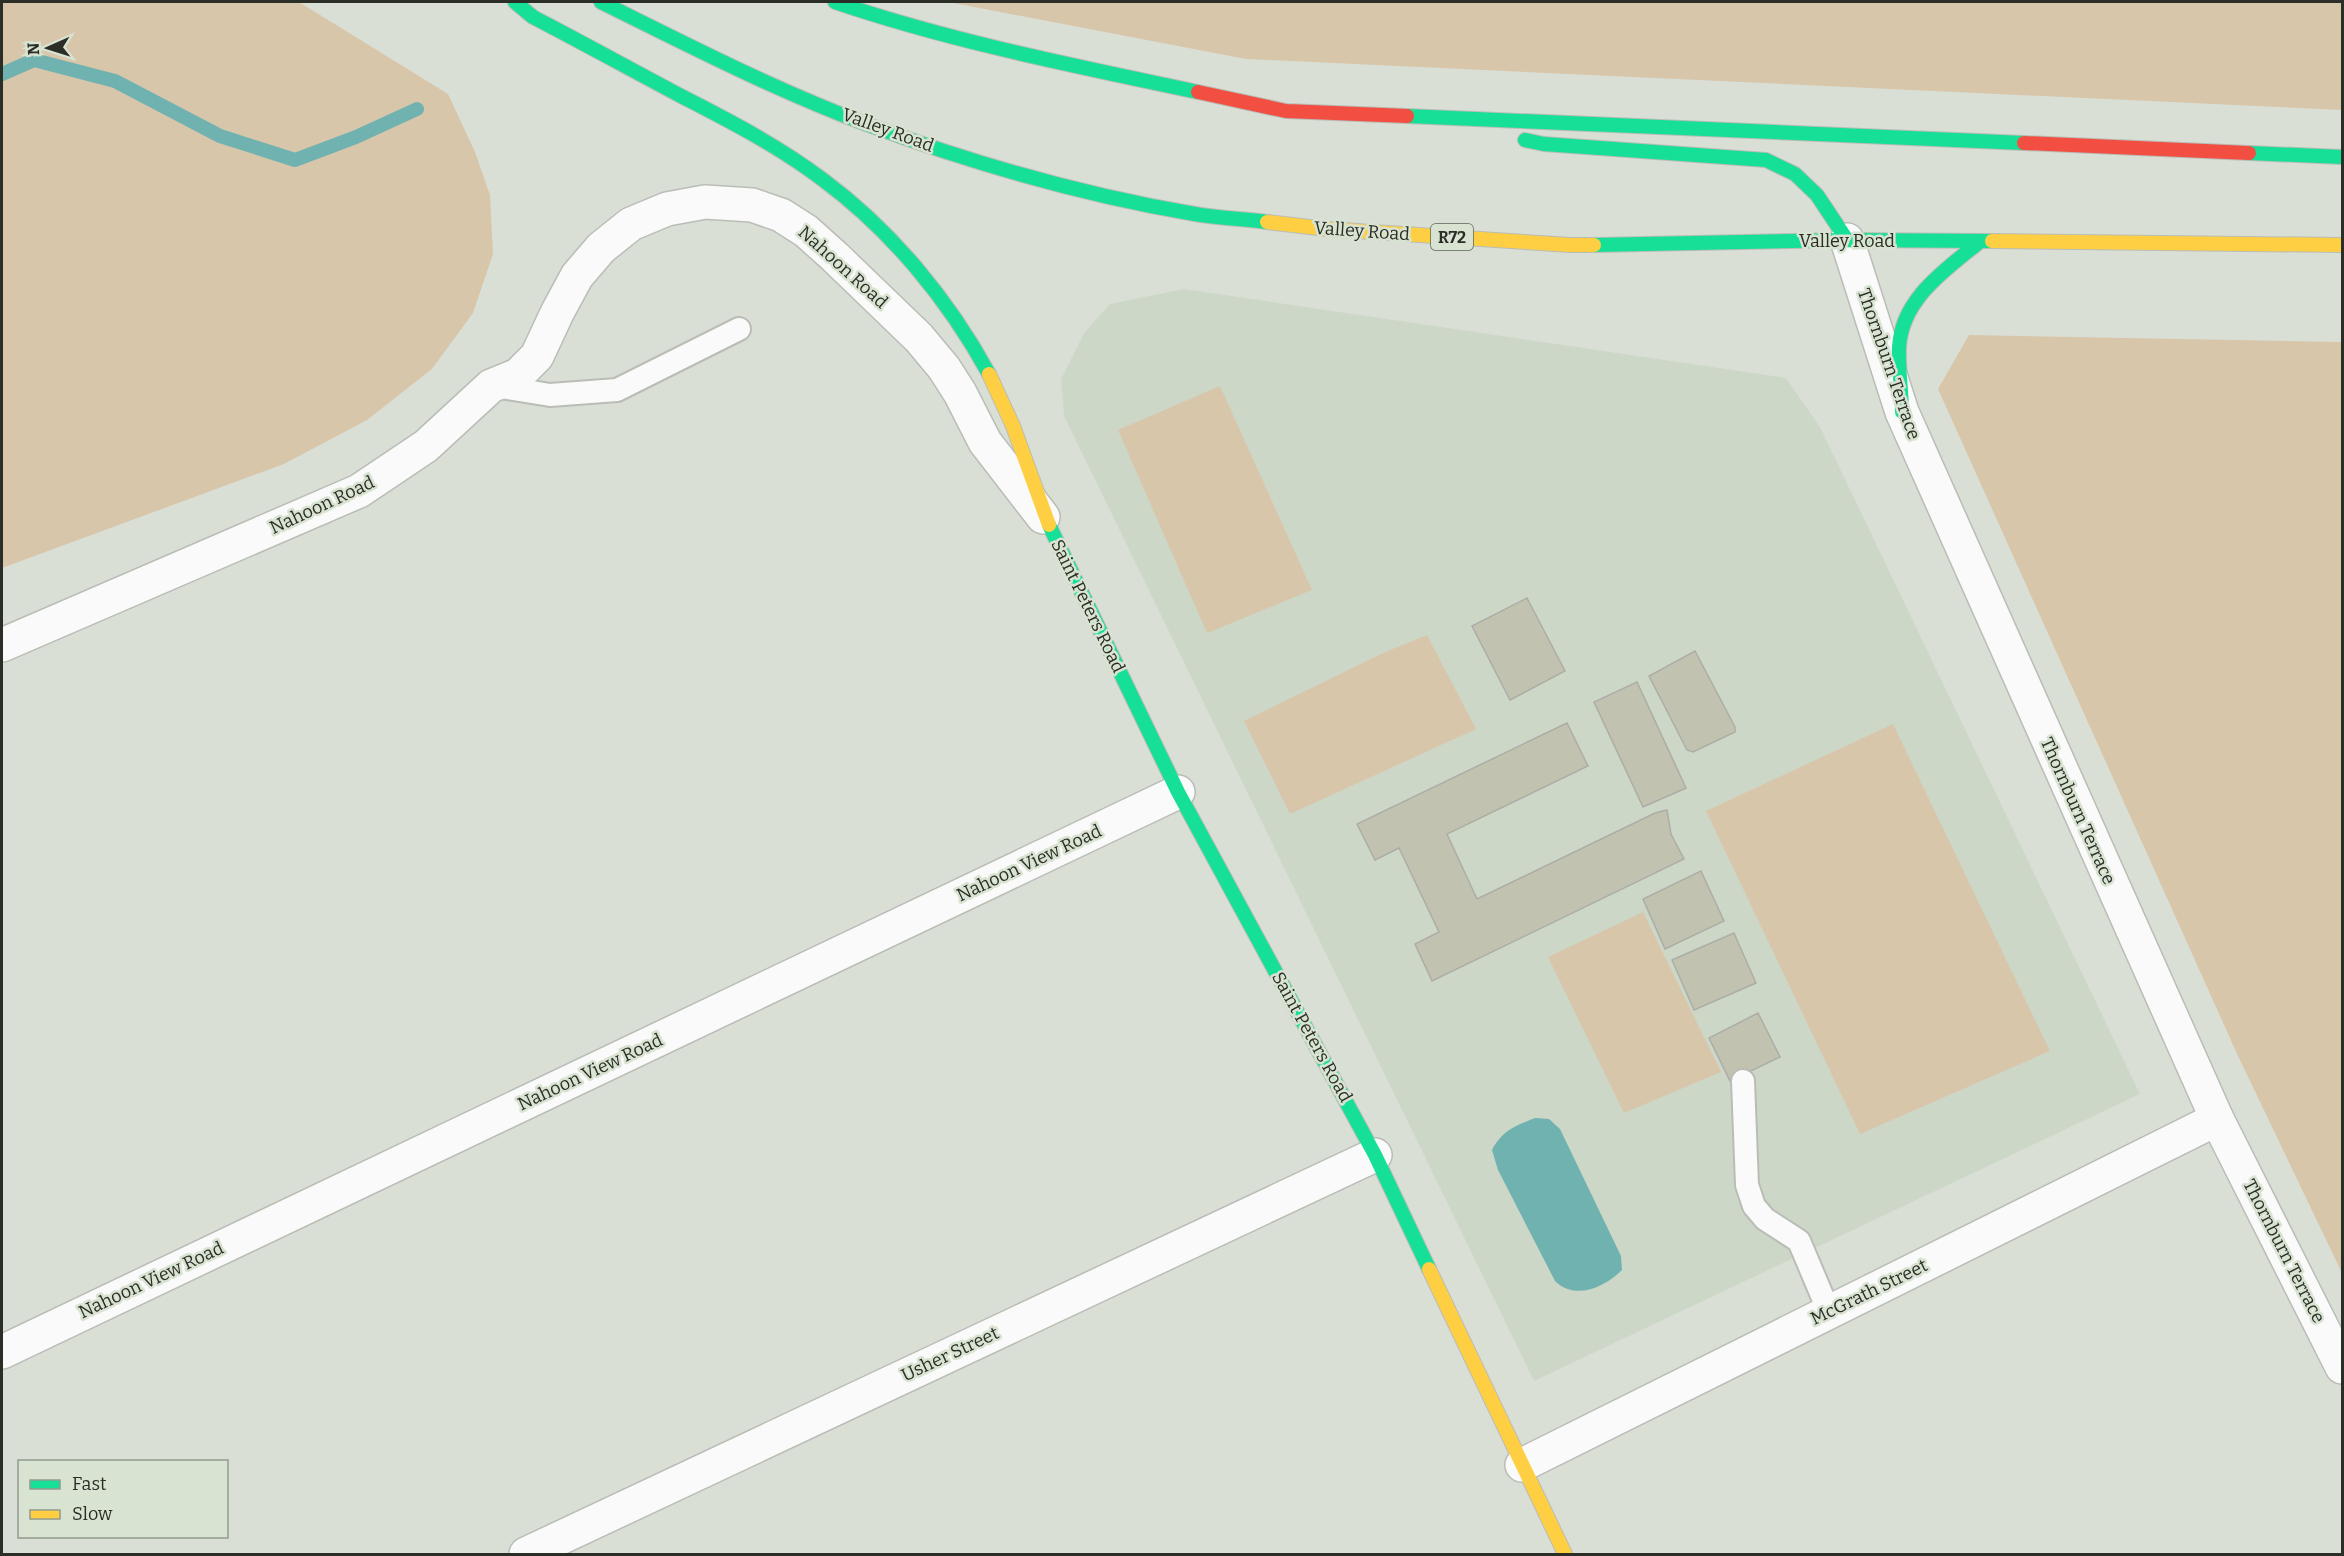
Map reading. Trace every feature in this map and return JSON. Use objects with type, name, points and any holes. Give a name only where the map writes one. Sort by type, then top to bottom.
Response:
[{"type":"main road","name":"Saint Peters Road","points":[[515,2],[533,17],[761,137],[801,163],[889,238],[929,282],[967,336],[1012,421],[1048,525],[1178,792],[1376,1155],[1565,1554]]},
{"type":"main road","name":"Valley Road","points":[[601,2],[723,62],[864,123],[984,165],[1082,190],[1196,213],[1327,228],[1570,244],[1847,240],[2343,245]]},
{"type":"main road","points":[[835,2],[888,20],[1027,55],[1274,108],[1403,117],[1699,127],[2343,156]]},
{"type":"main road","points":[[1403,117],[1490,134]]},
{"type":"main road","points":[[1512,138],[1544,144],[1766,160],[1795,174],[1817,195],[1847,240]]},
{"type":"main road","points":[[1902,412],[1899,347],[1911,304],[1978,243]]},
{"type":"street","name":"Nahoon Road","points":[[2,645],[360,491],[426,446],[491,386],[518,375],[537,356],[556,313],[577,276],[601,248],[631,224],[667,209],[705,202],[752,205],[781,214],[806,231],[919,338],[944,368],[960,393],[985,442],[1048,525]]},
{"type":"street","name":"Thornburn Terrace","points":[[1847,240],[1902,412],[2217,1119],[2343,1367]]},
{"type":"street","name":"Nahoon View Road","points":[[2,1352],[1178,792]]},
{"type":"street","name":"McGrath Street","points":[[1522,1465],[2217,1119]]},
{"type":"street","name":"Usher Street","points":[[526,1554],[1376,1155]]},
{"type":"lane","points":[[491,386],[550,395],[617,390],[739,329]]},
{"type":"lane","points":[[1743,1081],[1747,1185],[1754,1206],[1765,1219],[1799,1241],[1829,1312]]},
{"type":"shaded area","points":[[2,2],[299,2],[448,94],[475,152],[490,195],[493,254],[473,313],[432,369],[367,420],[284,464],[2,568]]},
{"type":"shaded area","points":[[948,2],[2342,2],[2342,110],[1246,59]]},
{"type":"shaded area","points":[[1184,289],[1786,378],[1820,427],[2140,1094],[1534,1381],[1064,416],[1061,379],[1084,333],[1110,304]]},
{"type":"shaded area","points":[[1969,335],[2342,342],[2342,1273],[2238,1056],[1938,389]]},
{"type":"shaded area","points":[[1220,386],[1312,590],[1207,633],[1118,430]]},
{"type":"shaded area","points":[[1427,635],[1476,729],[1290,814],[1244,721],[1383,653]]},
{"type":"shaded area","points":[[1893,724],[2050,1051],[1860,1134],[1706,811]]},
{"type":"shaded area","points":[[1643,912],[1721,1072],[1624,1113],[1548,957]]},
{"type":"water","points":[[1535,1118],[1549,1119],[1560,1129],[1621,1256],[1622,1270],[1599,1286],[1581,1291],[1572,1290],[1555,1281],[1498,1170],[1492,1150],[1496,1143],[1510,1129]]},
{"type":"building","points":[[1527,598],[1565,671],[1510,700],[1472,626]]},
{"type":"building","points":[[1695,651],[1735,727],[1735,732],[1693,752],[1687,750],[1649,676]]},
{"type":"building","points":[[1637,682],[1686,788],[1643,807],[1594,702]]},
{"type":"building","points":[[1567,723],[1588,766],[1447,834],[1477,899],[1655,813],[1667,810],[1671,834],[1684,859],[1432,981],[1415,944],[1439,932],[1399,848],[1375,860],[1357,824]]},
{"type":"building","points":[[1701,871],[1724,921],[1665,949],[1643,899]]},
{"type":"building","points":[[1734,933],[1756,983],[1694,1010],[1672,960]]},
{"type":"building","points":[[1758,1013],[1780,1057],[1730,1081],[1709,1038]]},
{"type":"waterway","points":[[2,74],[34,60],[115,81],[220,136],[295,160],[356,137],[417,109]]},
{"type":"traffic: fast","points":[[515,2],[533,17],[753,134],[822,179],[871,220],[916,268],[955,319],[989,374]]},
{"type":"traffic: fast","points":[[601,2],[798,97],[946,152],[1111,197],[1213,217],[1267,222]]},
{"type":"traffic: fast","points":[[835,2],[970,41],[1198,92]]},
{"type":"traffic: fast","points":[[1407,116],[2024,143]]},
{"type":"traffic: fast","points":[[1525,140],[1544,144],[1766,160],[1795,174],[1817,195],[1847,240]]},
{"type":"traffic: fast","points":[[2249,153],[2342,157]]},
{"type":"traffic: fast","points":[[1594,245],[1847,240],[1992,241]]},
{"type":"traffic: fast","points":[[1902,412],[1899,347],[1908,314],[1916,300],[1927,288],[1978,243]]},
{"type":"traffic: fast","points":[[1049,525],[1178,792],[1375,1155],[1429,1269]]},
{"type":"traffic: slow","points":[[1267,222],[1327,229],[1594,245]]},
{"type":"traffic: slow","points":[[1992,241],[2342,245]]},
{"type":"traffic: slow","points":[[989,374],[1013,426],[1049,525]]},
{"type":"traffic: slow","points":[[1429,1269],[1565,1554]]},
{"type":"traffic: jam","points":[[1198,92],[1286,111],[1407,116]]},
{"type":"traffic: jam","points":[[2024,143],[2249,153]]}]
